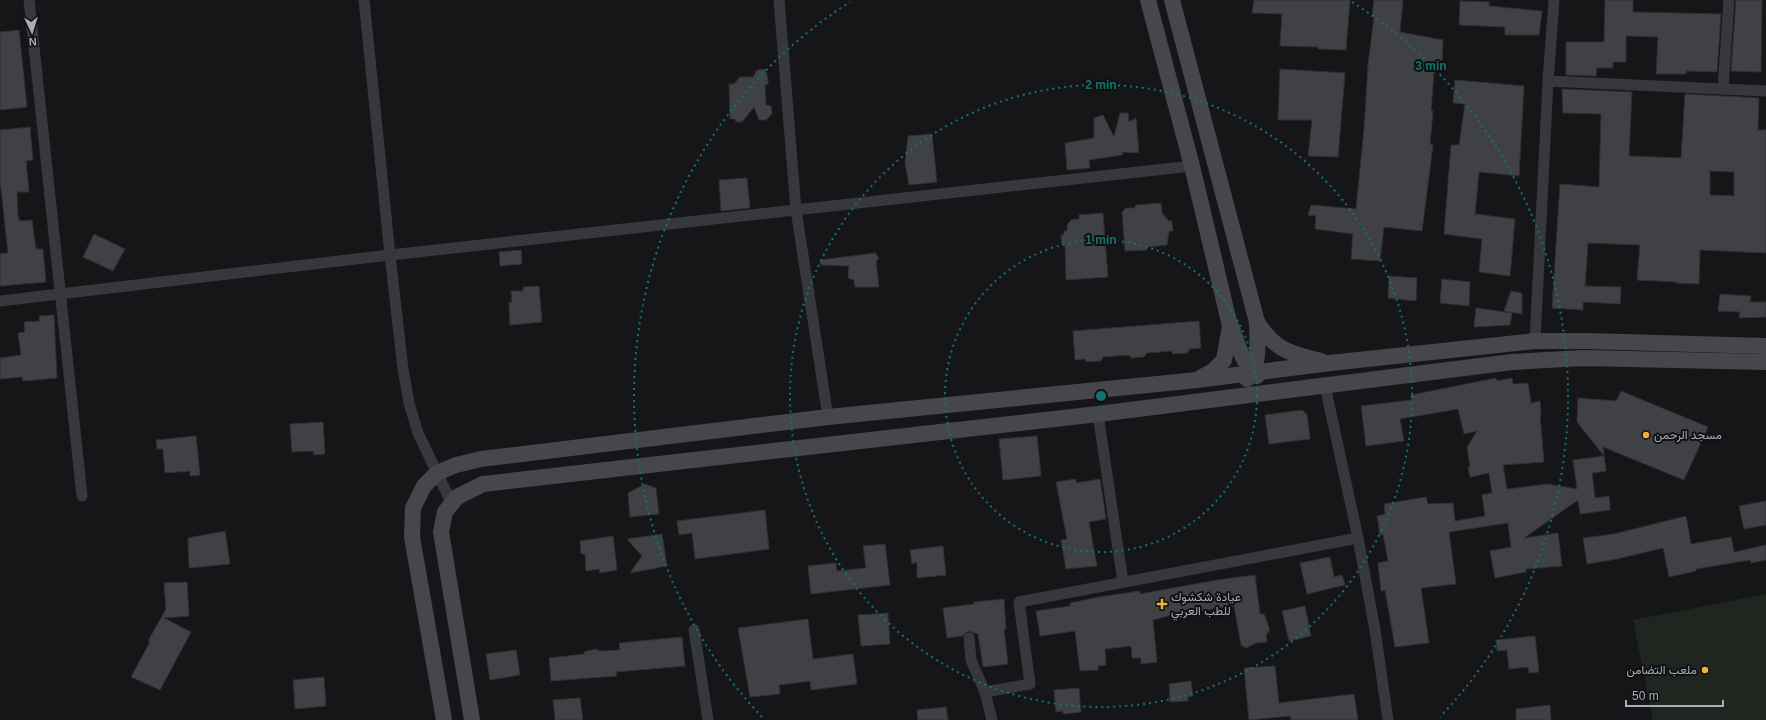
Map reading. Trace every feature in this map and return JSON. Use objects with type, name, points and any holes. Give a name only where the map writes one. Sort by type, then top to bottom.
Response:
[{"type":"street","points":[[29,0],[82,496]]},
{"type":"street","points":[[364,0],[390,255],[403,369],[409,404],[418,433],[452,504]]},
{"type":"street","points":[[779,0],[796,210],[828,417]]},
{"type":"street","points":[[1148,0],[1192,166],[1230,326],[1253,373],[1277,392]]},
{"type":"street","points":[[1172,0],[1257,322],[1256,359],[1253,373],[1232,397]]},
{"type":"street","points":[[1535,341],[1548,81],[1554,0]]},
{"type":"street","points":[[1723,89],[1729,0]]},
{"type":"street","points":[[1548,81],[1766,91]]},
{"type":"street","points":[[1180,121],[1202,116]]},
{"type":"street","points":[[0,301],[390,255],[1192,166]]},
{"type":"street","points":[[1257,322],[1267,337],[1283,350],[1330,363]]},
{"type":"street","points":[[1197,380],[1213,371],[1224,360],[1230,326]]},
{"type":"street","points":[[444,720],[412,537],[413,508],[424,486],[437,472],[456,465],[482,459],[828,417],[1197,380],[1330,363],[1535,341],[1587,340],[1766,346]]},
{"type":"street","points":[[1724,344],[1724,361]]},
{"type":"street","points":[[472,720],[441,532],[445,512],[457,497],[483,484],[1098,414],[1512,362],[1582,358],[1766,362]]},
{"type":"street","points":[[1325,386],[1358,538],[1375,630],[1388,720]]},
{"type":"street","points":[[976,402],[980,427]]},
{"type":"street","points":[[1098,414],[1122,582]]},
{"type":"street","points":[[985,692],[1030,684],[1019,602],[1358,538]]},
{"type":"street","points":[[694,630],[708,720]]},
{"type":"street","points":[[969,638],[971,660],[985,692],[992,720]]},
{"type":"shaded area","name":"ملعب التضامن","points":[[1766,594],[1766,720],[1653,720],[1633,620]]},
{"type":"building","points":[[1254,0],[1350,0],[1346,50],[1318,49],[1318,47],[1280,46],[1282,14],[1252,13]]},
{"type":"building","points":[[1374,0],[1403,0],[1400,32],[1443,40],[1442,61],[1435,61],[1430,144],[1433,145],[1422,231],[1384,227],[1380,261],[1351,259],[1353,234],[1315,229],[1316,216],[1308,215],[1311,205],[1356,209],[1364,129],[1368,65],[1374,17],[1372,16]]},
{"type":"building","points":[[1605,0],[1633,0],[1633,12],[1721,14],[1717,72],[1686,71],[1686,74],[1656,74],[1658,37],[1626,36],[1626,62],[1613,62],[1613,68],[1597,68],[1596,76],[1566,75],[1566,42],[1604,42]]},
{"type":"building","points":[[1736,0],[1762,0],[1761,72],[1731,71]]},
{"type":"building","points":[[1460,1],[1489,2],[1489,6],[1542,11],[1539,35],[1505,35],[1505,27],[1459,25]]},
{"type":"building","points":[[19,30],[27,107],[0,110],[0,32]]},
{"type":"building","points":[[765,69],[768,78],[768,84],[765,85],[766,105],[771,106],[772,114],[766,120],[759,120],[754,107],[742,122],[736,122],[735,119],[730,119],[729,84],[734,84],[740,77],[753,77],[757,70]]},
{"type":"building","points":[[1280,69],[1345,73],[1338,157],[1308,156],[1312,120],[1278,120]]},
{"type":"building","points":[[1455,80],[1524,86],[1519,176],[1479,172],[1475,214],[1515,219],[1510,276],[1479,272],[1482,239],[1444,234],[1451,145],[1459,145],[1465,104],[1453,103]]},
{"type":"building","points":[[1562,89],[1632,92],[1629,156],[1681,158],[1685,94],[1759,98],[1758,130],[1766,130],[1766,253],[1700,250],[1699,284],[1675,283],[1676,282],[1637,280],[1640,245],[1588,243],[1585,286],[1621,287],[1620,304],[1583,302],[1583,310],[1552,308],[1560,184],[1599,187],[1601,114],[1563,113]],"holes":[[[1710,171],[1734,172],[1734,196],[1710,195]]]},
{"type":"building","points":[[1120,113],[1128,113],[1129,122],[1136,118],[1139,153],[1123,152],[1122,155],[1089,160],[1090,168],[1067,170],[1065,143],[1094,138],[1094,118],[1103,115],[1114,137]]},
{"type":"building","points":[[30,127],[33,160],[26,161],[29,192],[17,192],[18,216],[20,221],[32,220],[36,249],[43,249],[46,282],[0,286],[0,254],[8,253],[0,180],[0,130]]},
{"type":"building","points":[[932,134],[937,182],[909,185],[905,163],[908,136]]},
{"type":"building","points":[[747,178],[750,208],[721,211],[719,180]]},
{"type":"building","points":[[1161,203],[1162,213],[1169,221],[1172,221],[1173,231],[1169,231],[1167,245],[1147,247],[1147,250],[1125,251],[1122,212],[1126,208],[1134,208],[1136,205]]},
{"type":"building","points":[[1103,213],[1108,277],[1066,280],[1065,245],[1062,245],[1061,235],[1064,235],[1064,231],[1067,231],[1067,225],[1071,220],[1079,219],[1079,215]]},
{"type":"building","points":[[94,234],[125,249],[113,271],[83,257]]},
{"type":"building","points":[[521,250],[522,264],[500,266],[499,252]]},
{"type":"building","points":[[875,253],[879,258],[876,262],[879,287],[855,287],[854,280],[848,278],[849,266],[821,265],[820,260]]},
{"type":"building","points":[[1389,276],[1417,278],[1416,301],[1388,298]]},
{"type":"building","points":[[1442,279],[1470,282],[1469,306],[1440,303]]},
{"type":"building","points":[[539,286],[542,322],[510,325],[509,303],[512,302],[511,291],[523,291],[523,287]]},
{"type":"building","points":[[1511,291],[1522,293],[1522,314],[1504,311]]},
{"type":"building","points":[[1720,294],[1751,296],[1750,302],[1766,302],[1766,317],[1739,318],[1740,312],[1718,311]]},
{"type":"building","points":[[1476,308],[1512,313],[1510,325],[1474,327]]},
{"type":"building","points":[[54,315],[57,378],[23,381],[22,377],[0,379],[0,358],[21,355],[18,333],[25,332],[24,322],[40,321],[39,316]]},
{"type":"building","points":[[1199,321],[1201,348],[1190,349],[1187,353],[1173,354],[1172,351],[1147,353],[1144,357],[1131,358],[1129,355],[1103,357],[1101,361],[1087,362],[1085,359],[1075,360],[1073,331]]},
{"type":"building","points":[[1496,378],[1497,381],[1512,378],[1513,384],[1528,383],[1531,403],[1540,401],[1544,462],[1503,465],[1507,489],[1547,484],[1577,489],[1573,460],[1604,456],[1606,471],[1592,473],[1595,498],[1609,496],[1610,510],[1580,514],[1578,500],[1524,538],[1558,533],[1562,566],[1526,569],[1526,572],[1495,578],[1490,551],[1511,547],[1508,523],[1449,532],[1456,584],[1421,588],[1429,643],[1395,647],[1385,590],[1381,591],[1378,563],[1388,561],[1383,534],[1380,535],[1377,516],[1385,514],[1384,504],[1426,497],[1428,504],[1453,503],[1455,521],[1485,516],[1482,495],[1492,493],[1489,473],[1470,477],[1467,447],[1477,431],[1464,434],[1458,409],[1400,419],[1404,441],[1366,446],[1361,406],[1412,400],[1411,395]]},
{"type":"building","name":"مسجد الرحمن","points":[[1621,391],[1708,427],[1684,480],[1603,447],[1604,456],[1577,422],[1578,398],[1616,401]]},
{"type":"building","points":[[1302,410],[1307,415],[1310,439],[1269,444],[1265,415]]},
{"type":"building","points":[[323,422],[325,454],[314,455],[313,451],[292,452],[290,424]]},
{"type":"building","points":[[196,436],[200,475],[190,476],[190,471],[165,473],[163,449],[157,449],[156,440]]},
{"type":"building","points":[[1037,436],[1041,476],[1003,480],[999,439]]},
{"type":"building","points":[[1076,479],[1076,483],[1100,479],[1106,519],[1089,522],[1097,566],[1066,569],[1061,540],[1067,539],[1056,482]]},
{"type":"building","points":[[645,484],[656,488],[659,514],[630,517],[628,493]]},
{"type":"building","points":[[1766,501],[1766,525],[1744,529],[1739,506]]},
{"type":"building","points":[[765,510],[769,549],[695,559],[692,533],[679,535],[677,521]]},
{"type":"building","points":[[1686,516],[1691,544],[1731,537],[1734,552],[1766,545],[1766,560],[1751,563],[1750,560],[1696,569],[1696,571],[1669,577],[1663,548],[1617,559],[1587,564],[1583,538],[1614,534]]},
{"type":"building","points":[[225,531],[230,564],[189,568],[188,538]]},
{"type":"building","points":[[662,534],[667,566],[630,573],[642,556],[627,539]]},
{"type":"building","points":[[613,536],[617,570],[600,573],[599,569],[586,571],[585,554],[581,554],[580,541]]},
{"type":"building","points":[[885,544],[890,585],[811,594],[808,566],[836,563],[837,571],[866,568],[863,546]]},
{"type":"building","points":[[943,546],[946,575],[917,578],[917,562],[912,564],[910,550]]},
{"type":"building","points":[[1330,557],[1334,577],[1342,575],[1345,585],[1307,594],[1300,563]]},
{"type":"building","points":[[1255,575],[1260,614],[1264,614],[1270,630],[1266,635],[1267,642],[1256,643],[1246,648],[1241,645],[1234,606],[1175,614],[1153,620],[1157,662],[1141,664],[1141,658],[1132,658],[1131,646],[1105,649],[1106,665],[1098,666],[1098,670],[1080,671],[1075,631],[1040,636],[1036,611],[1070,606],[1070,603],[1099,597],[1140,591],[1140,594],[1217,580]]},
{"type":"building","points":[[187,582],[189,616],[164,618],[191,632],[160,690],[131,677],[150,642],[148,641],[166,609],[164,583]]},
{"type":"building","points":[[1004,599],[1006,629],[1004,629],[1008,664],[983,667],[978,634],[968,631],[962,636],[947,638],[943,608],[974,604],[974,602]]},
{"type":"building","points":[[1305,606],[1311,636],[1289,641],[1282,611]]},
{"type":"building","points":[[888,613],[890,644],[861,646],[858,615]]},
{"type":"building","points":[[808,619],[813,659],[853,654],[857,684],[811,690],[810,681],[779,685],[780,694],[750,697],[738,628]]},
{"type":"building","points":[[1535,636],[1539,672],[1529,673],[1528,667],[1509,669],[1507,650],[1497,651],[1496,640]]},
{"type":"building","points":[[682,637],[685,666],[616,672],[617,676],[551,681],[549,658],[585,654],[584,652],[595,649],[600,651],[620,650],[619,643]]},
{"type":"building","points":[[516,650],[520,675],[490,680],[486,654]]},
{"type":"building","points":[[1275,666],[1279,703],[1354,694],[1358,720],[1291,720],[1290,716],[1249,720],[1244,668]]},
{"type":"building","points":[[324,677],[326,706],[295,709],[293,680]]},
{"type":"building","points":[[1191,681],[1193,696],[1188,697],[1188,701],[1170,702],[1169,684]]},
{"type":"building","points":[[1079,688],[1081,712],[1063,714],[1063,711],[1056,712],[1054,690]]},
{"type":"building","points":[[580,698],[583,720],[555,720],[553,700]]},
{"type":"building","points":[[1550,705],[1551,720],[1516,720],[1516,709]]},
{"type":"building","points":[[946,707],[948,720],[918,720],[917,710]]},
{"type":"place","name":"مسجد الرحمن","points":[[1646,435]]},
{"type":"place","name":"عيادة شكشوك للطب العربي","points":[[1162,604]]},
{"type":"place","name":"ملعب التضامن","points":[[1705,670]]}]
